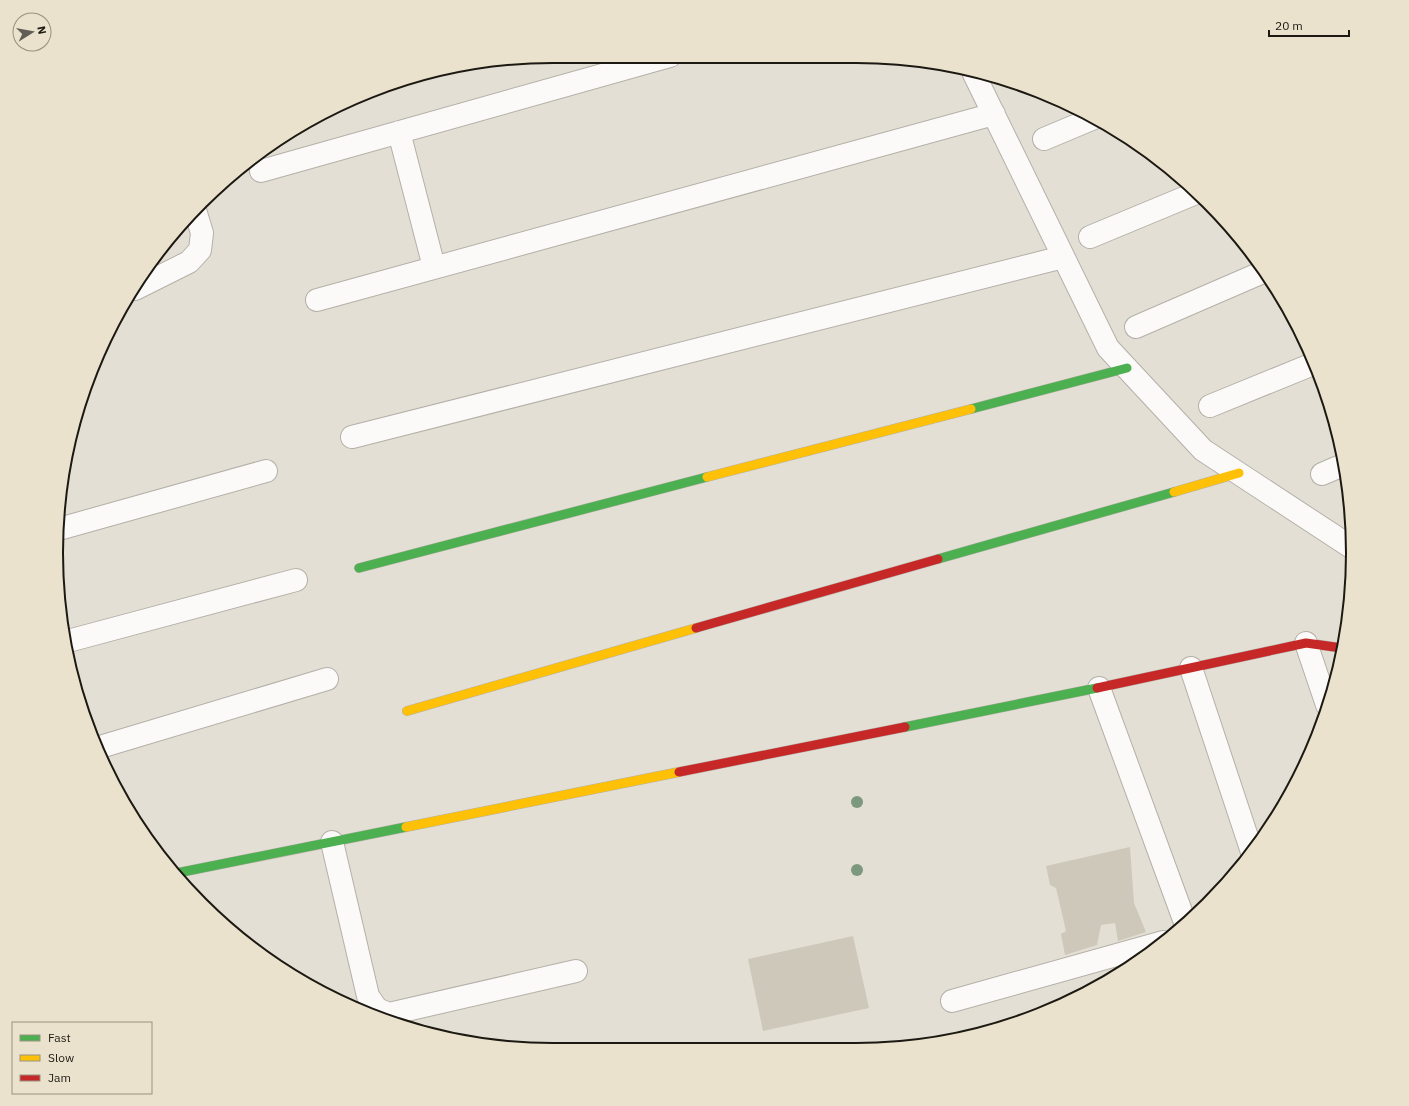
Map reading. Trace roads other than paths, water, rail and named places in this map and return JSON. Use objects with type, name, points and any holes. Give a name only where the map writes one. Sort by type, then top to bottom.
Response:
[{"type":"street","points":[[260,171],[645,63]]},
{"type":"street","points":[[976,78],[1108,348],[1203,450],[1346,544]]},
{"type":"street","points":[[317,300],[994,114]]},
{"type":"street","points":[[1044,139],[1086,121]]},
{"type":"street","points":[[399,132],[434,267]]},
{"type":"street","points":[[1090,237],[1190,196]]},
{"type":"street","points":[[144,284],[189,262],[200,250],[202,233],[197,217]]},
{"type":"street","points":[[352,437],[1063,257]]},
{"type":"street","points":[[1136,327],[1258,274]]},
{"type":"street","points":[[1210,406],[1309,366]]},
{"type":"street","points":[[359,568],[1127,368]]},
{"type":"street","points":[[1322,474],[1339,467]]},
{"type":"street","points":[[64,528],[266,471]]},
{"type":"street","points":[[407,711],[1239,473]]},
{"type":"street","points":[[71,640],[296,580]]},
{"type":"street","points":[[182,872],[1099,688],[1306,643],[1337,647]]},
{"type":"street","points":[[1306,643],[1324,697]]},
{"type":"street","points":[[1191,668],[1250,844]]},
{"type":"street","points":[[103,746],[327,679]]},
{"type":"street","points":[[1099,688],[1183,917]]},
{"type":"street","points":[[332,842],[368,996],[377,1009],[389,1014],[576,971]]},
{"type":"street","points":[[952,1001],[1148,946]]}]
